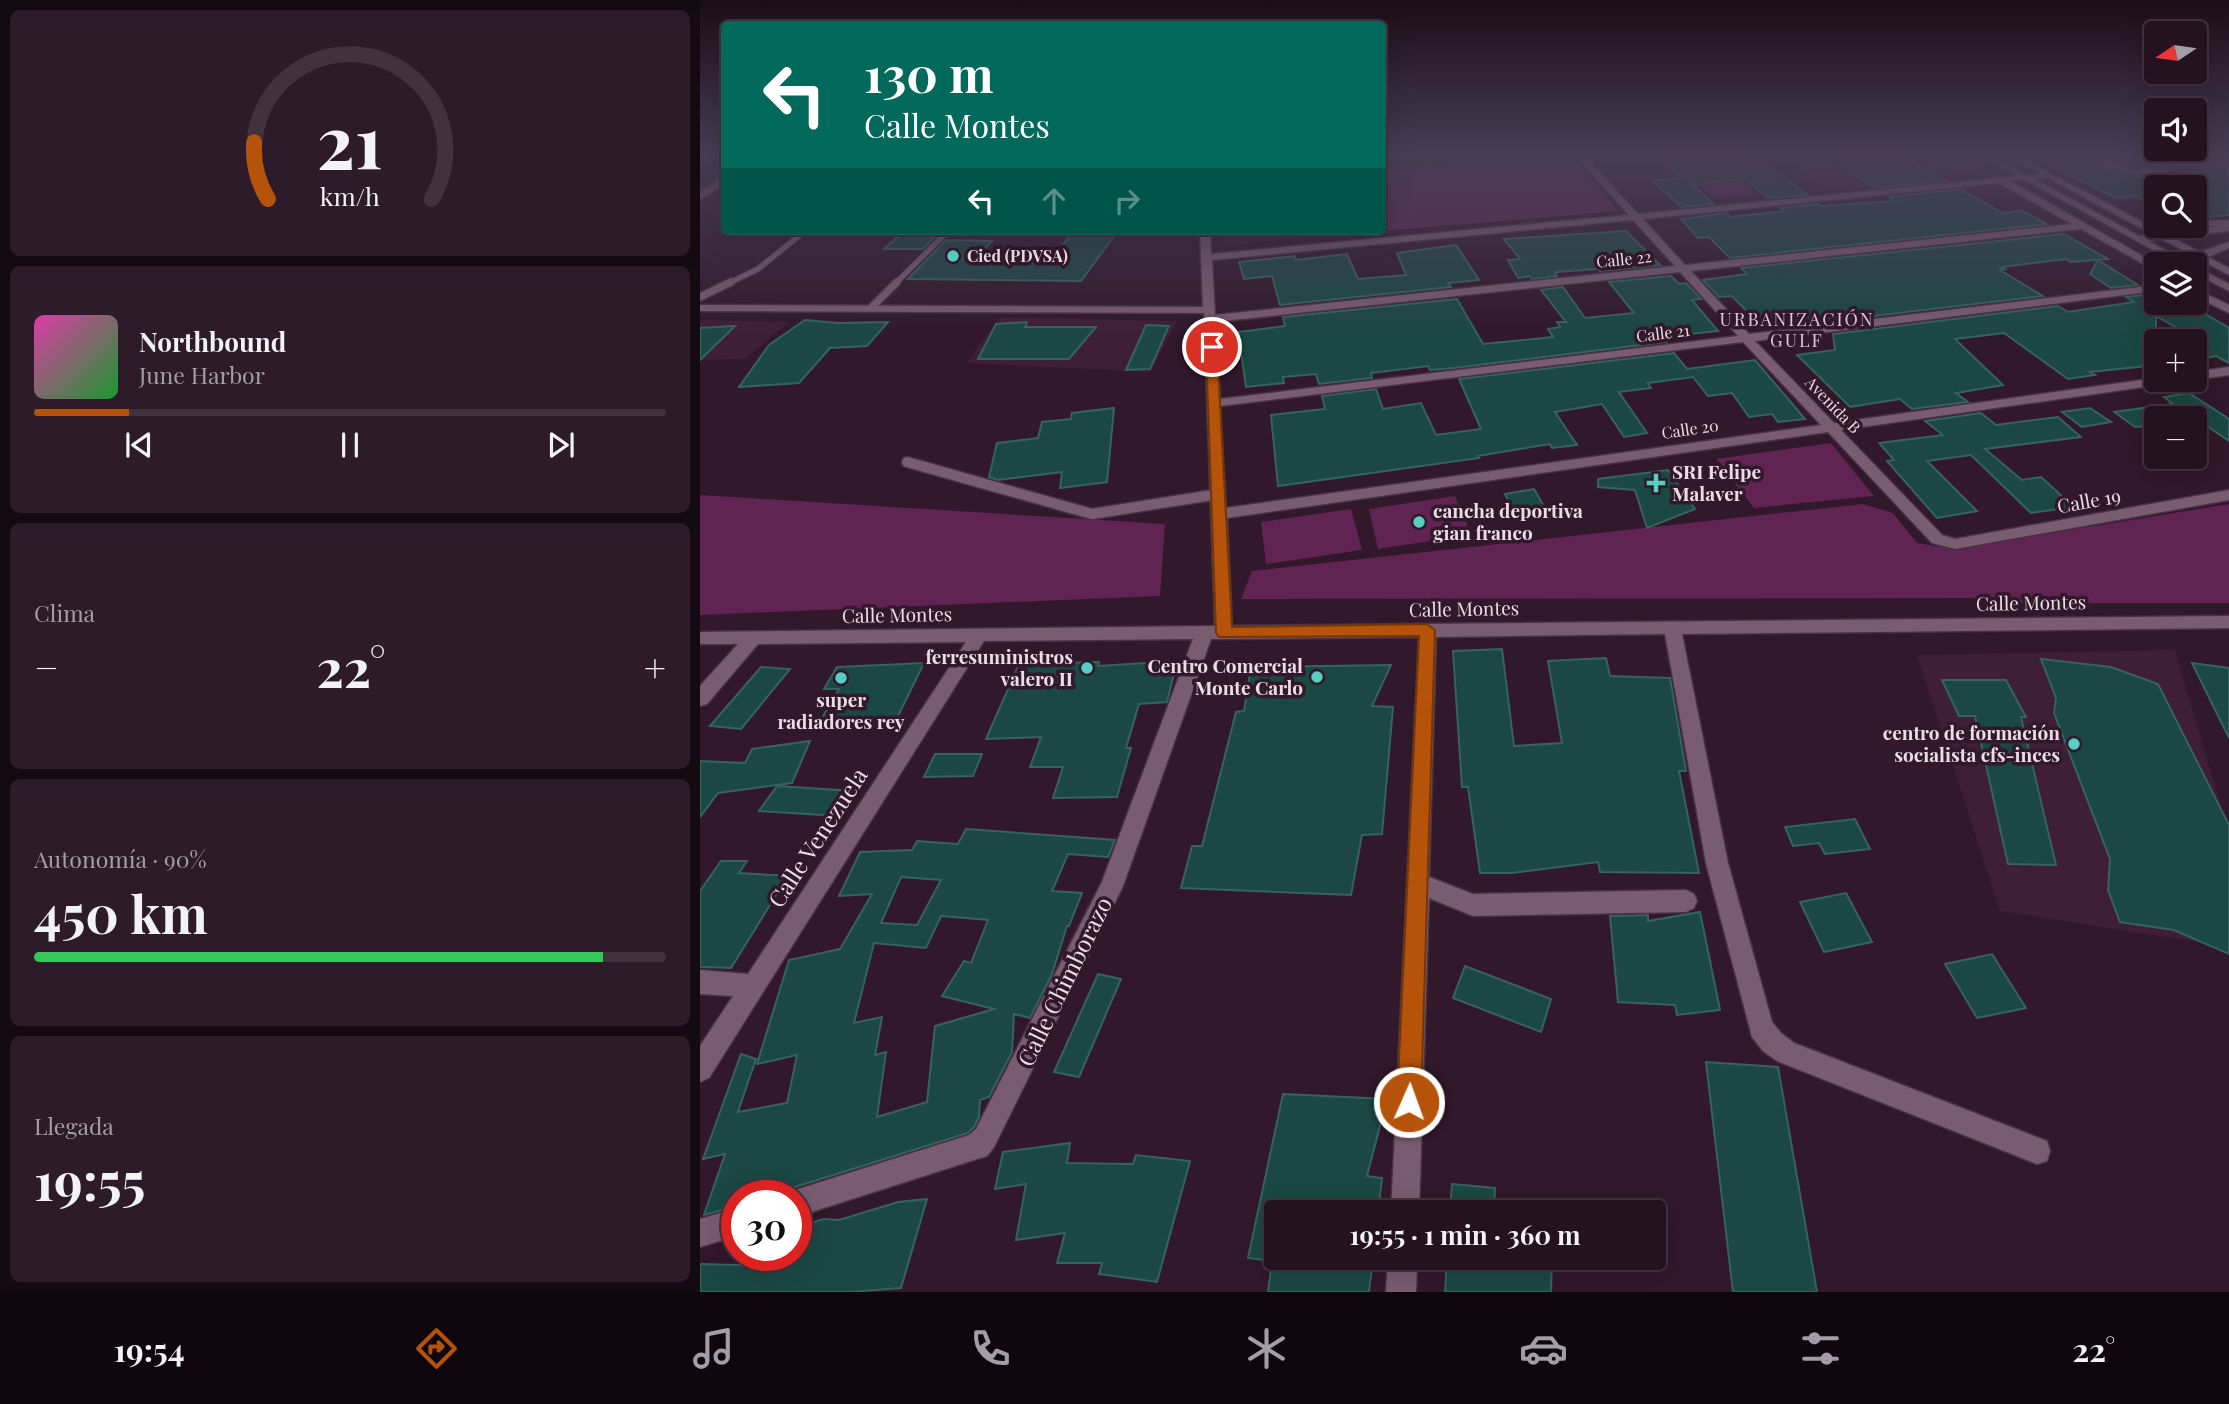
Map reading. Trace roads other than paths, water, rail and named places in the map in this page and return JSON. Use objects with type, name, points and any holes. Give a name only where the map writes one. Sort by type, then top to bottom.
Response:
[{"type":"street","points":[[1207,257],[1653,215]]},
{"type":"street","points":[[2064,215],[2144,261]]},
{"type":"street","points":[[2095,215],[2163,252]]},
{"type":"street","points":[[2123,215],[2144,226]]},
{"type":"street","name":"Avenida B","points":[[1636,217],[1747,339],[1833,426],[1937,539],[1955,544]]},
{"type":"street","points":[[2140,224],[2144,224]]},
{"type":"street","points":[[2207,225],[2229,226]]},
{"type":"street","name":"Calle 22","points":[[700,309],[871,308],[1208,315],[1682,269],[2083,226]]},
{"type":"street","points":[[2207,229],[2229,226]]},
{"type":"street","points":[[1205,235],[1220,514],[1214,633]]},
{"type":"street","points":[[2150,245],[2229,235]]},
{"type":"street","points":[[2139,239],[2147,238]]},
{"type":"street","points":[[2166,238],[2193,252]]},
{"type":"street","points":[[2207,253],[2229,245]]},
{"type":"street","points":[[2207,260],[2229,272]]},
{"type":"street","points":[[2207,276],[2229,288]]},
{"type":"street","name":"Calle 21","points":[[1216,403],[2144,289]]},
{"type":"street","points":[[2207,297],[2229,310]]},
{"type":"street","points":[[2207,374],[2229,371]]},
{"type":"street","name":"Calle 20","points":[[1220,514],[2144,383]]},
{"type":"street","name":"Calle 19","points":[[1955,544],[2229,495]]},
{"type":"street","name":"Calle Montes","points":[[700,638],[2229,622]]},
{"type":"street","points":[[1672,627],[1717,863],[1761,1028],[1772,1042],[1786,1052],[2037,1151]]},
{"type":"street","points":[[1405,1200],[1427,630]]},
{"type":"street","name":"Calle Chimborazo","points":[[812,1198],[977,1146],[985,1138],[1112,886],[1214,633]]},
{"type":"street","name":"Calle Venezuela","points":[[700,1069],[979,635]]},
{"type":"street","points":[[700,699],[753,638]]},
{"type":"street","points":[[1417,882],[1473,905],[1686,901]]},
{"type":"street","points":[[700,982],[754,986]]},
{"type":"street","points":[[700,1233],[721,1227]]},
{"type":"street","points":[[1401,1292],[1402,1270]]},
{"type":"lane","points":[[700,297],[758,269],[800,235]]},
{"type":"lane","points":[[871,308],[944,235]]},
{"type":"lane","points":[[907,463],[1092,514],[1219,494]]},
{"type":"place","name":"Cied (PDVSA)","points":[[953,256]]},
{"type":"place","name":"SRI Felipe Malaver","points":[[1656,483]]},
{"type":"place","name":"cancha deportiva gian franco","points":[[1419,522]]},
{"type":"place","name":"ferresuministros valero II","points":[[1087,668]]},
{"type":"place","name":"Centro Comercial Monte Carlo","points":[[1317,677]]},
{"type":"place","name":"super radiadores rey","points":[[841,678]]},
{"type":"place","name":"centro de formación socialista cfs-inces","points":[[2074,744]]},
{"type":"district","name":"URBANIZACIÓN GULF","points":[[1797,330]]}]
